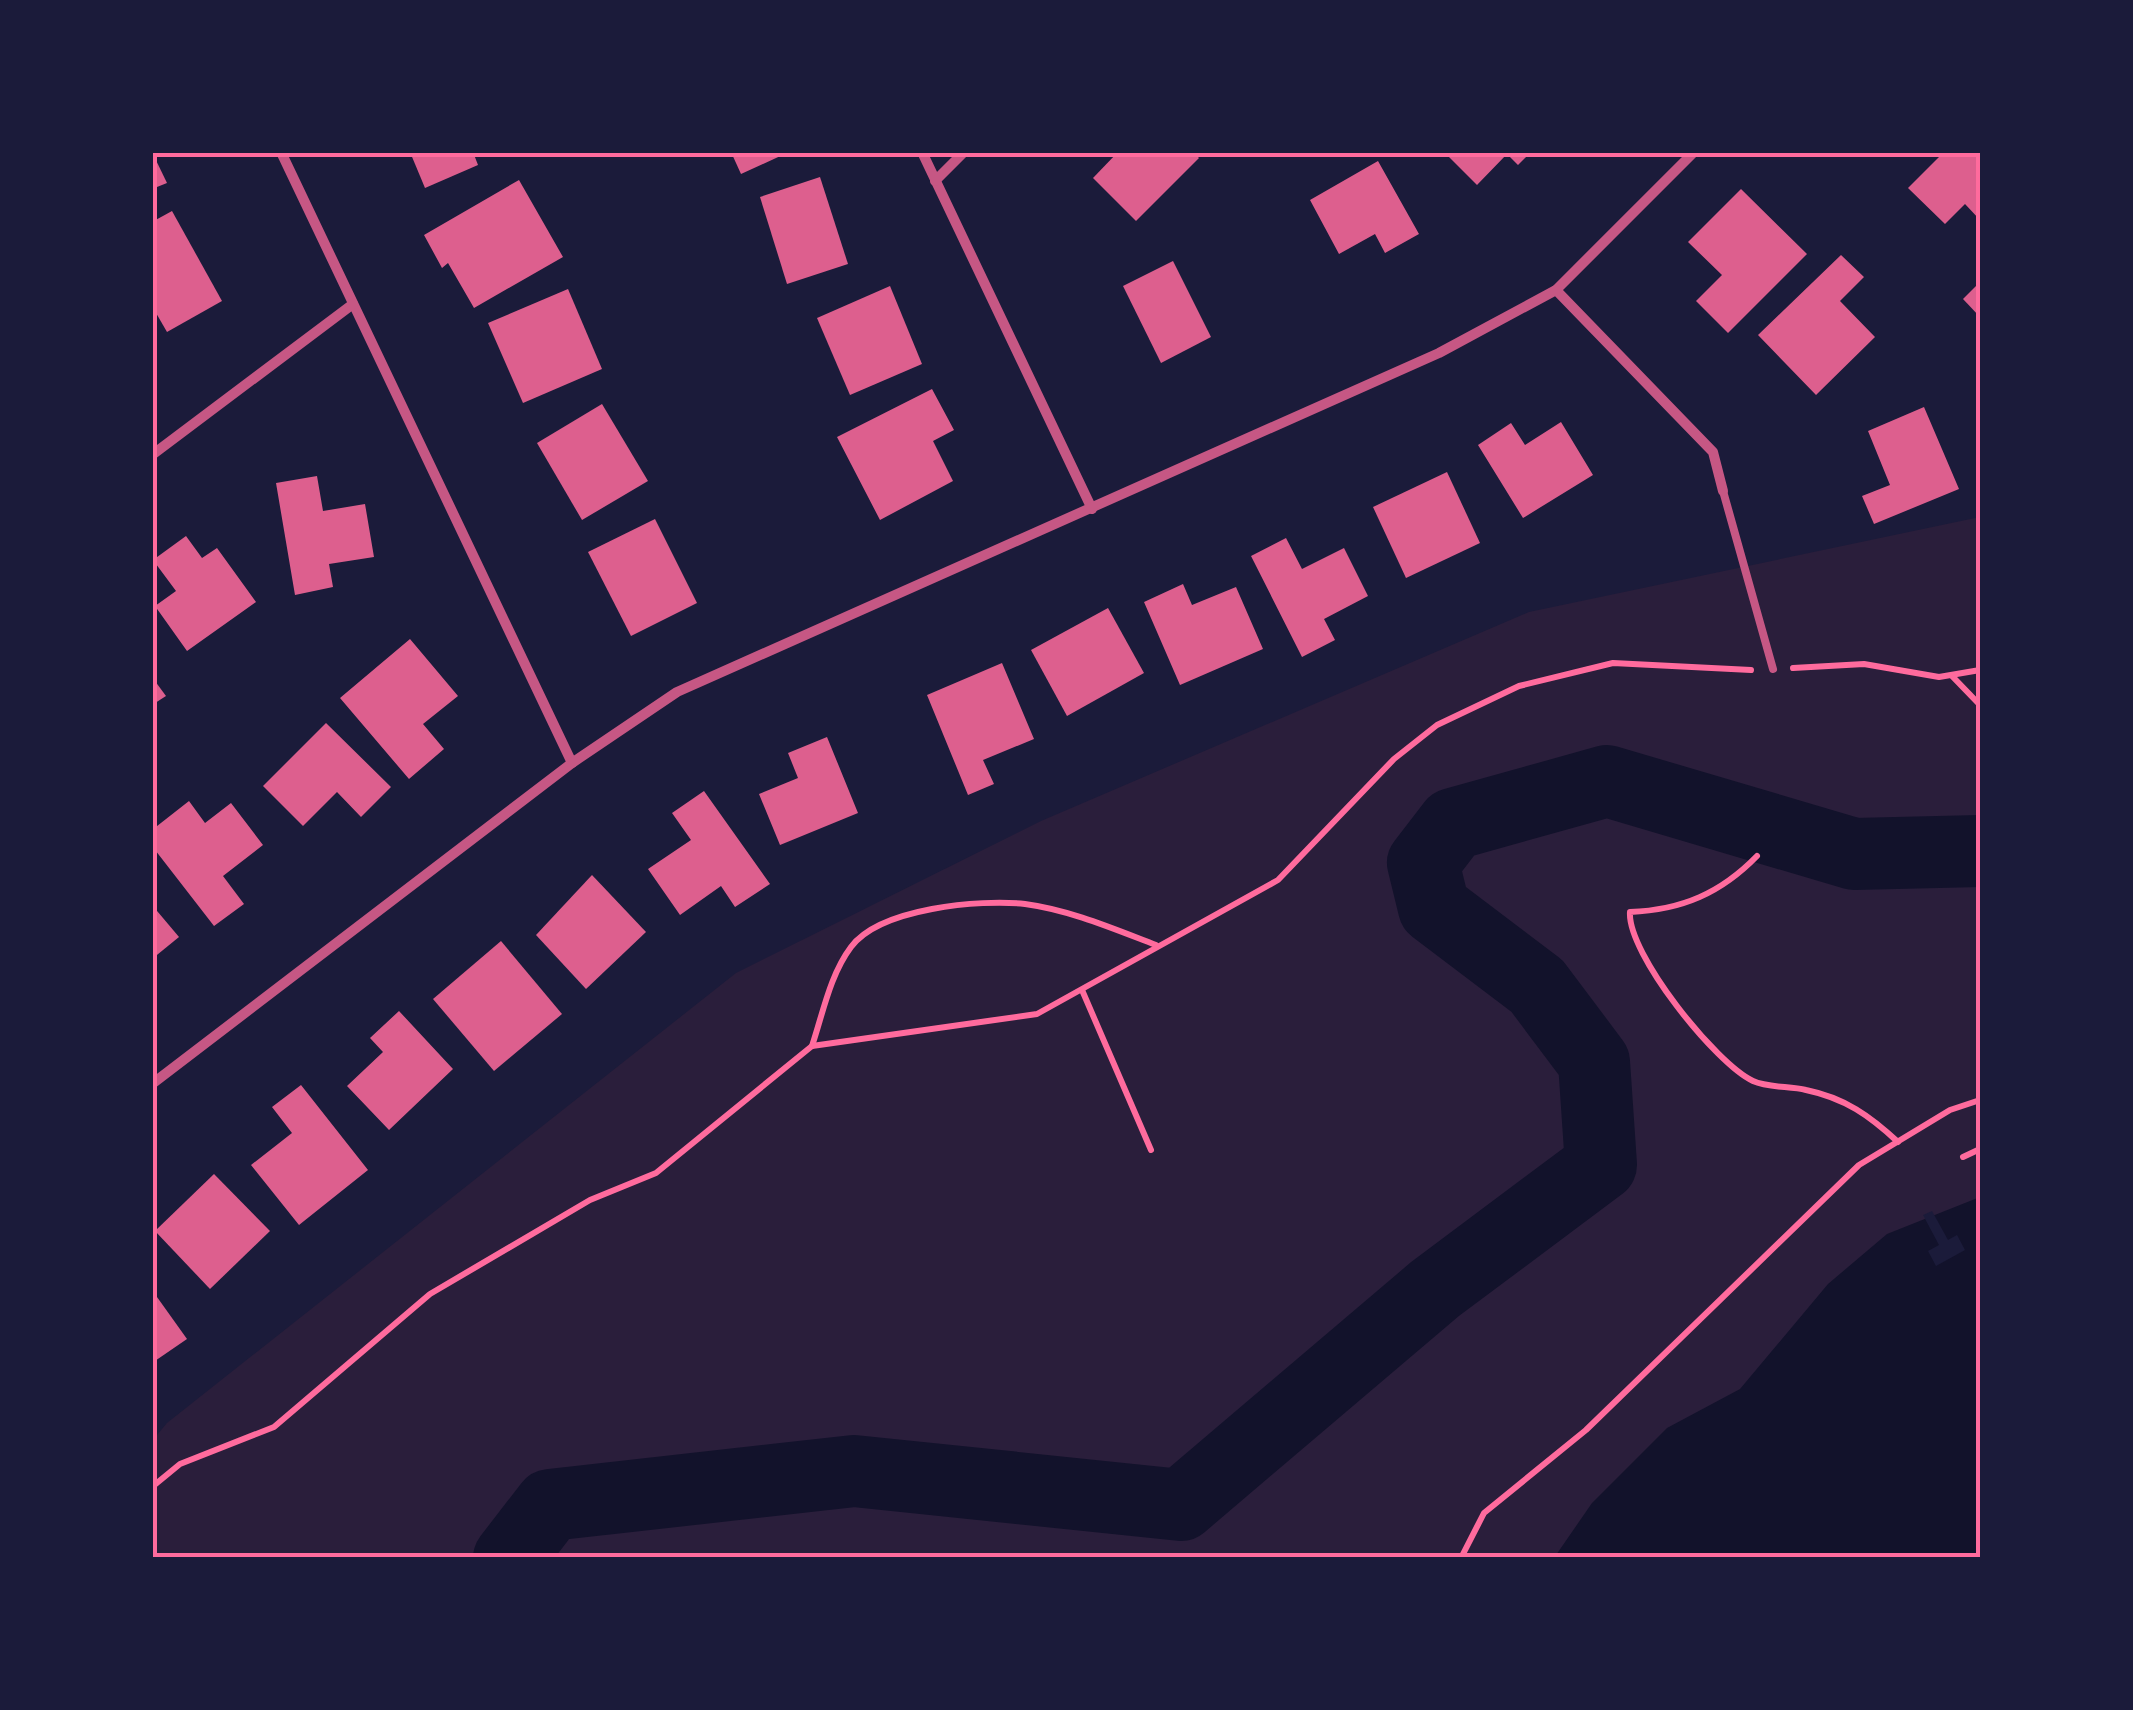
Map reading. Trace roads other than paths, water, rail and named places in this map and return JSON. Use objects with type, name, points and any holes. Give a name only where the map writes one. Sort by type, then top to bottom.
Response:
[{"type":"street","points":[[281,152],[572,763]]},
{"type":"street","points":[[922,152],[1092,509]]},
{"type":"street","points":[[935,181],[964,152]]},
{"type":"street","points":[[152,1084],[572,763],[677,692],[1439,353],[1556,290],[1694,152]]},
{"type":"street","points":[[1556,290],[1713,452],[1723,492]]},
{"type":"street","points":[[152,455],[353,304]]},
{"type":"lane","points":[[1723,492],[1774,669]]},
{"type":"waterway","points":[[509,1558],[550,1505],[854,1471],[1181,1505],[1435,1289],[1601,1165],[1594,1062],[1537,986],[1434,908],[1423,863],[1453,824],[1607,781],[1854,854],[1980,851]]}]
